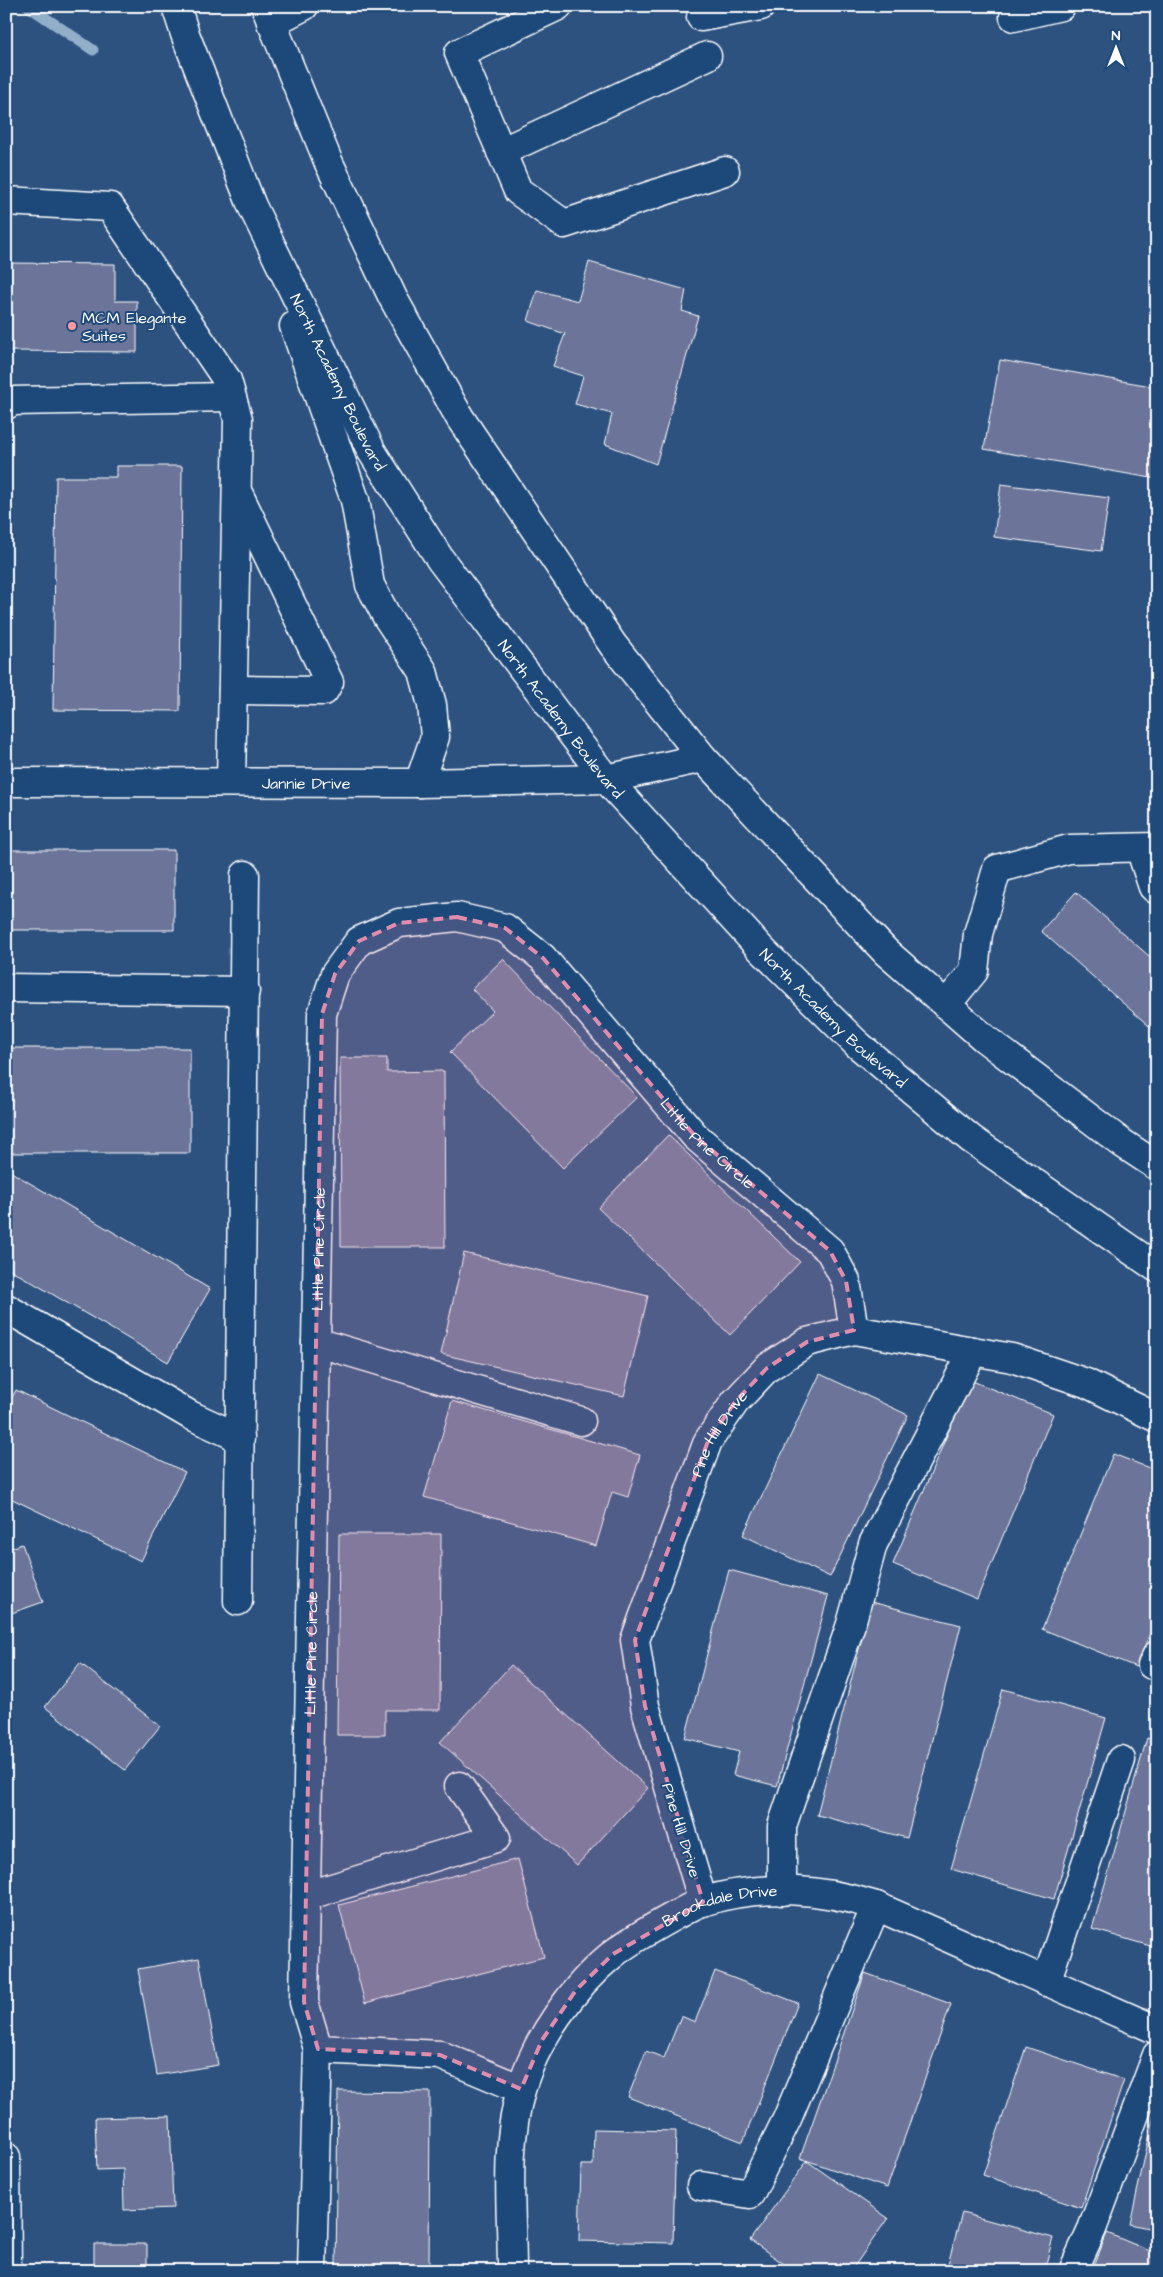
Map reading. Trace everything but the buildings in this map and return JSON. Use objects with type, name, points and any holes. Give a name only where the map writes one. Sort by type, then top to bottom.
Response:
[{"type":"main road","name":"North Academy Boulevard","points":[[176,6],[185,34],[252,206],[372,452],[440,559],[606,779],[761,949],[857,1044],[971,1139],[1157,1268]]},
{"type":"main road","points":[[304,6],[268,15],[328,161],[393,298],[460,418],[613,645],[704,758],[886,952],[984,1038],[1122,1143],[1157,1166]]},
{"type":"main road","points":[[558,6],[459,53],[518,192],[564,224],[726,171]]},
{"type":"main road","points":[[701,17],[761,6]]},
{"type":"main road","points":[[1014,17],[1061,6]]},
{"type":"main road","points":[[501,152],[707,56]]},
{"type":"main road","points":[[6,201],[110,207],[227,380],[238,419],[231,782]]},
{"type":"main road","points":[[252,206],[355,500],[370,585],[387,617],[423,671],[432,705],[435,737],[418,783]]},
{"type":"main road","points":[[6,405],[13,401],[232,397]]},
{"type":"main road","points":[[233,690],[324,691],[329,682],[236,490]]},
{"type":"main road","name":"Jannie Drive","points":[[6,782],[418,783],[606,779],[704,758]]},
{"type":"main road","points":[[946,1005],[974,971],[978,934],[996,869],[1069,849],[1148,848],[1153,887],[1157,890]]},
{"type":"main road","points":[[238,1601],[245,874]]},
{"type":"main road","name":"Little Pine Circle","points":[[312,2271],[318,2050],[304,2002],[322,1014],[335,974],[359,940],[399,923],[457,917],[505,928],[543,958],[695,1136],[830,1251],[846,1282],[854,1330]]},
{"type":"main road","points":[[6,988],[245,991]]},
{"type":"main road","points":[[6,1308],[190,1415],[240,1438]]},
{"type":"main road","name":"Pine Hill Drive","points":[[703,1902],[645,1706],[635,1640],[661,1564],[708,1441],[735,1402],[767,1368],[807,1342],[854,1330],[1012,1358],[1086,1383],[1157,1418]]},
{"type":"main road","points":[[316,1342],[581,1421]]},
{"type":"main road","points":[[782,1891],[782,1826],[851,1624],[873,1544],[973,1351]]},
{"type":"main road","points":[[1046,1982],[1121,1760]]},
{"type":"main road","points":[[306,1896],[496,1838],[459,1786]]},
{"type":"main road","name":"Brookdale Drive","points":[[512,2271],[512,2137],[521,2089],[542,2040],[576,1990],[613,1954],[658,1925],[703,1902],[726,1896],[782,1891],[837,1894],[876,1906],[1157,2030]]},
{"type":"main road","points":[[701,2186],[750,2194],[787,2118],[876,1906]]},
{"type":"main road","points":[[318,2050],[440,2055],[521,2089]]},
{"type":"main road","points":[[1073,2271],[1092,2229],[1157,2055]]},
{"type":"main road","points":[[6,2157],[7,2271]]},
{"type":"highlighted area","points":[[457,917],[505,928],[543,958],[695,1136],[830,1251],[846,1281],[854,1330],[807,1342],[767,1368],[735,1402],[708,1441],[635,1640],[645,1706],[703,1902],[613,1954],[576,1990],[542,2040],[521,2089],[440,2055],[318,2049],[304,2002],[322,1014],[335,974],[359,941],[399,923]]},
{"type":"waterway","points":[[28,6],[93,50]]},
{"type":"place","name":"MCM Elegante Suites","points":[[72,326]]}]
